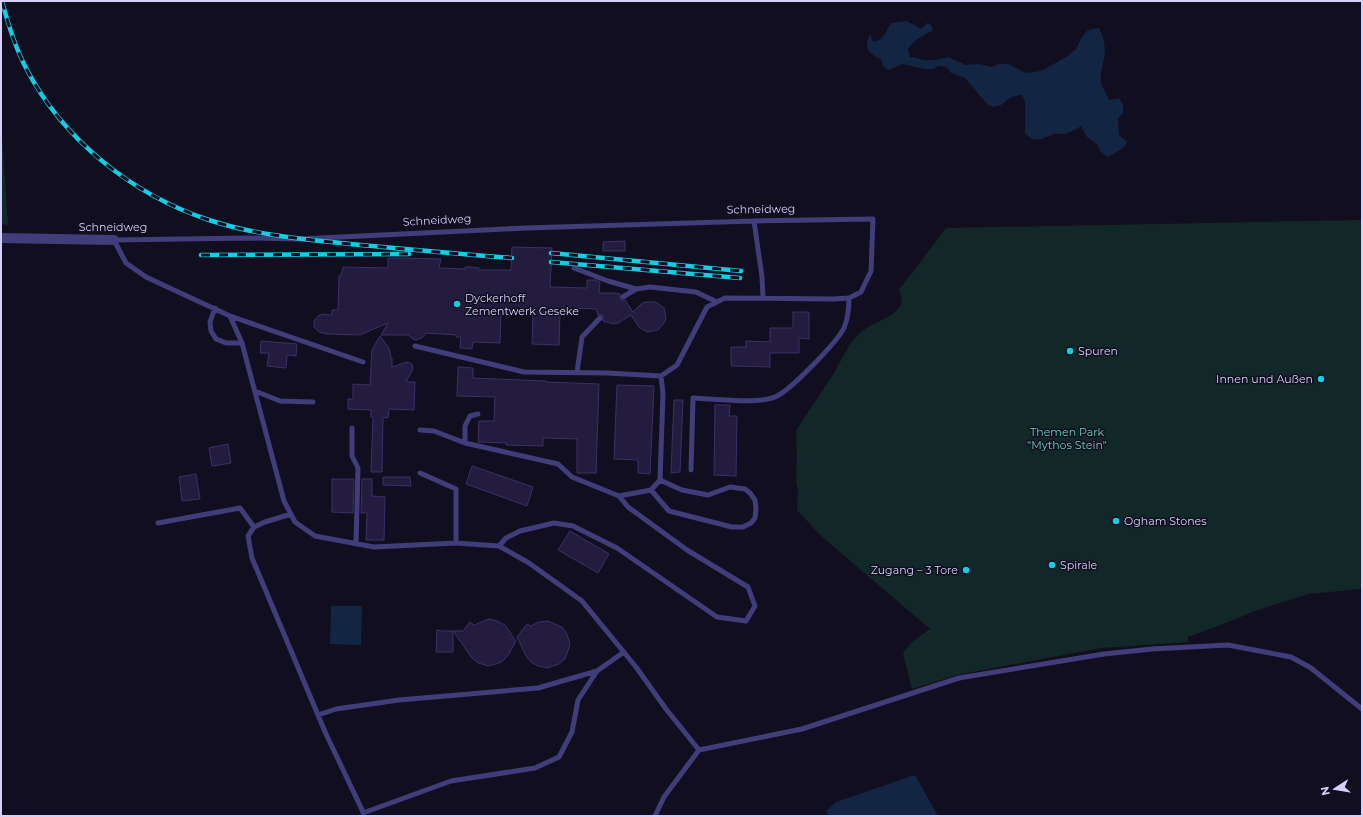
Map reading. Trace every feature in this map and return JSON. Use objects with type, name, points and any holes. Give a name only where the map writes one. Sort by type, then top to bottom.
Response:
[{"type":"street","name":"Schneidweg","points":[[1,238],[114,240]]},
{"type":"lane","name":"Schneidweg","points":[[114,240],[249,238],[300,239],[526,228],[873,219],[871,271],[861,292],[849,298]]},
{"type":"lane","points":[[754,221],[759,251],[763,297]]},
{"type":"lane","points":[[114,240],[126,263],[146,277],[230,316],[363,362]]},
{"type":"lane","points":[[574,268],[608,281],[636,289],[650,287],[696,292],[717,302]]},
{"type":"lane","points":[[624,297],[636,289]]},
{"type":"lane","points":[[415,346],[524,372],[577,372],[661,376],[677,365],[707,307],[725,298],[849,298],[848,315],[843,329],[791,387],[775,397],[757,400],[693,398],[691,470]]},
{"type":"lane","points":[[215,308],[210,322],[211,331],[216,339],[226,343],[242,343]]},
{"type":"lane","points":[[230,316],[242,343],[284,500],[295,522],[315,536],[374,547],[456,543],[499,546],[529,563],[582,601],[624,652],[699,750]]},
{"type":"lane","points":[[577,372],[582,337],[600,318]]},
{"type":"lane","points":[[619,496],[651,490],[660,480],[663,394],[661,376]]},
{"type":"lane","points":[[255,391],[280,401],[313,402]]},
{"type":"lane","points":[[464,443],[465,426],[470,416],[478,414]]},
{"type":"lane","points":[[352,428],[352,456],[358,468],[356,544]]},
{"type":"lane","points":[[420,430],[434,431],[464,443],[558,464],[572,477],[619,496],[628,507],[687,550],[748,587],[754,606],[746,621],[717,617],[617,548],[573,526],[554,522],[520,531],[506,538],[499,546]]},
{"type":"lane","points":[[420,473],[456,490],[456,543]]},
{"type":"lane","points":[[651,490],[669,511],[676,513],[732,527],[742,527],[750,523],[755,518],[756,509],[754,500],[750,493],[745,489],[730,486],[708,495],[682,490],[660,480]]},
{"type":"lane","points":[[158,522],[240,508],[254,527]]},
{"type":"lane","points":[[291,514],[254,527],[248,536],[252,558],[318,715],[364,814],[451,781],[535,768],[559,757],[572,732],[578,700],[597,671]]},
{"type":"lane","points":[[655,816],[664,797],[699,750],[802,729],[959,678],[1104,654],[1152,649],[1228,645],[1291,657],[1311,668],[1362,709]]},
{"type":"lane","points":[[318,715],[336,709],[399,700],[538,688],[597,671],[624,652]]},
{"type":"green space","points":[[1,120],[8,225],[1,224]]},
{"type":"green space","name":"Themen Park \"Mythos Stein\"","points":[[1362,220],[1362,589],[1308,594],[1252,612],[1188,637],[1188,642],[1101,648],[957,675],[912,689],[903,653],[913,641],[930,629],[820,535],[797,510],[798,493],[796,480],[796,442],[797,429],[834,373],[850,344],[863,330],[893,314],[900,307],[902,300],[899,290],[946,228]]},
{"type":"water","points":[[907,21],[921,29],[927,23],[931,25],[933,30],[911,45],[908,49],[910,57],[924,60],[936,60],[948,57],[966,65],[979,64],[991,67],[999,64],[1008,64],[1026,73],[1041,71],[1068,56],[1076,49],[1082,37],[1088,30],[1099,28],[1105,46],[1101,83],[1109,100],[1119,98],[1123,105],[1123,113],[1118,119],[1119,135],[1127,142],[1116,153],[1108,157],[1100,151],[1098,145],[1087,137],[1081,126],[1064,134],[1055,134],[1036,140],[1029,137],[1025,133],[1025,102],[1022,95],[1011,97],[1001,105],[994,107],[987,104],[965,78],[951,73],[947,67],[939,66],[933,69],[925,69],[902,64],[889,70],[884,68],[881,59],[870,53],[868,50],[867,43],[870,34],[873,42],[877,41],[884,35],[891,23]]},
{"type":"water","points":[[331,606],[362,606],[361,645],[330,644]]},
{"type":"water","points":[[915,775],[938,816],[829,816],[826,811],[836,802]]},
{"type":"building","points":[[625,241],[625,251],[603,251],[603,242]]},
{"type":"building","name":"Dyckerhoff Zementwerk Geseke","points":[[512,247],[552,248],[550,287],[587,288],[587,280],[596,280],[600,282],[599,293],[620,294],[620,299],[623,301],[625,300],[633,312],[645,302],[656,302],[664,308],[666,318],[664,323],[658,330],[647,332],[639,327],[631,315],[618,323],[613,324],[603,321],[603,315],[598,315],[596,309],[576,308],[576,314],[560,313],[559,345],[532,344],[533,313],[501,312],[500,343],[473,342],[472,349],[460,348],[461,337],[456,337],[456,335],[426,333],[422,338],[416,340],[408,335],[381,335],[388,323],[360,335],[326,334],[319,332],[314,327],[314,321],[318,316],[323,314],[332,315],[332,310],[338,310],[339,276],[341,276],[343,267],[388,268],[388,258],[400,258],[441,259],[439,268],[465,269],[465,267],[471,267],[479,268],[479,270],[511,270]]},
{"type":"building","points":[[793,312],[809,312],[809,339],[799,338],[799,353],[770,353],[770,367],[731,366],[731,347],[746,347],[746,341],[770,342],[770,328],[793,328]]},
{"type":"building","points":[[380,336],[389,348],[392,358],[392,367],[407,362],[412,364],[413,369],[406,382],[415,382],[414,410],[389,409],[388,418],[383,417],[382,472],[371,472],[373,417],[371,417],[371,410],[348,409],[348,399],[353,399],[353,384],[370,385],[372,350]]},
{"type":"building","points":[[261,341],[297,344],[296,356],[287,355],[286,368],[267,366],[269,353],[260,353]]},
{"type":"building","points":[[458,367],[473,368],[473,378],[599,384],[596,473],[577,473],[577,439],[543,438],[543,446],[506,445],[506,443],[478,442],[479,421],[494,421],[495,397],[457,396]]},
{"type":"building","points":[[617,385],[654,386],[650,474],[638,473],[638,460],[614,459]]},
{"type":"building","points":[[674,400],[683,400],[680,472],[671,473]]},
{"type":"building","points":[[715,405],[730,405],[729,416],[737,416],[736,476],[714,475]]},
{"type":"building","points":[[228,444],[231,463],[212,466],[209,448]]},
{"type":"building","points":[[472,466],[533,487],[527,506],[466,484]]},
{"type":"building","points":[[196,474],[200,499],[182,501],[179,477]]},
{"type":"building","points":[[383,477],[410,477],[411,486],[383,485]]},
{"type":"building","points":[[332,479],[354,479],[353,513],[332,512]]},
{"type":"building","points":[[362,479],[372,479],[372,496],[385,497],[384,540],[366,540],[367,513],[361,513]]},
{"type":"building","points":[[570,531],[609,554],[598,573],[558,550]]},
{"type":"building","points":[[489,619],[505,625],[516,641],[509,654],[502,662],[489,666],[478,663],[472,658],[453,631],[463,631],[470,622],[474,625]]},
{"type":"building","points":[[548,621],[562,627],[567,634],[570,645],[565,659],[559,664],[548,668],[538,666],[531,662],[526,656],[517,637],[527,624],[531,626],[539,622]]},
{"type":"building","points":[[437,630],[453,631],[453,652],[436,652]]},
{"type":"railway","points":[[2,1],[18,52],[41,94],[60,119],[80,141],[103,162],[127,180],[154,196],[209,220],[261,233],[350,244],[512,258]]},
{"type":"railway","points":[[551,253],[741,271]]},
{"type":"railway","points":[[201,255],[409,254]]},
{"type":"railway","points":[[551,262],[740,278]]},
{"type":"place","name":"Dyckerhoff Zementwerk Geseke","points":[[457,304]]},
{"type":"place","name":"Spuren","points":[[1070,351]]},
{"type":"place","name":"Innen und Außen","points":[[1321,379]]},
{"type":"place","name":"Ogham Stones","points":[[1116,521]]},
{"type":"place","name":"Spirale","points":[[1052,565]]},
{"type":"place","name":"Zugang – 3 Tore","points":[[966,570]]}]
